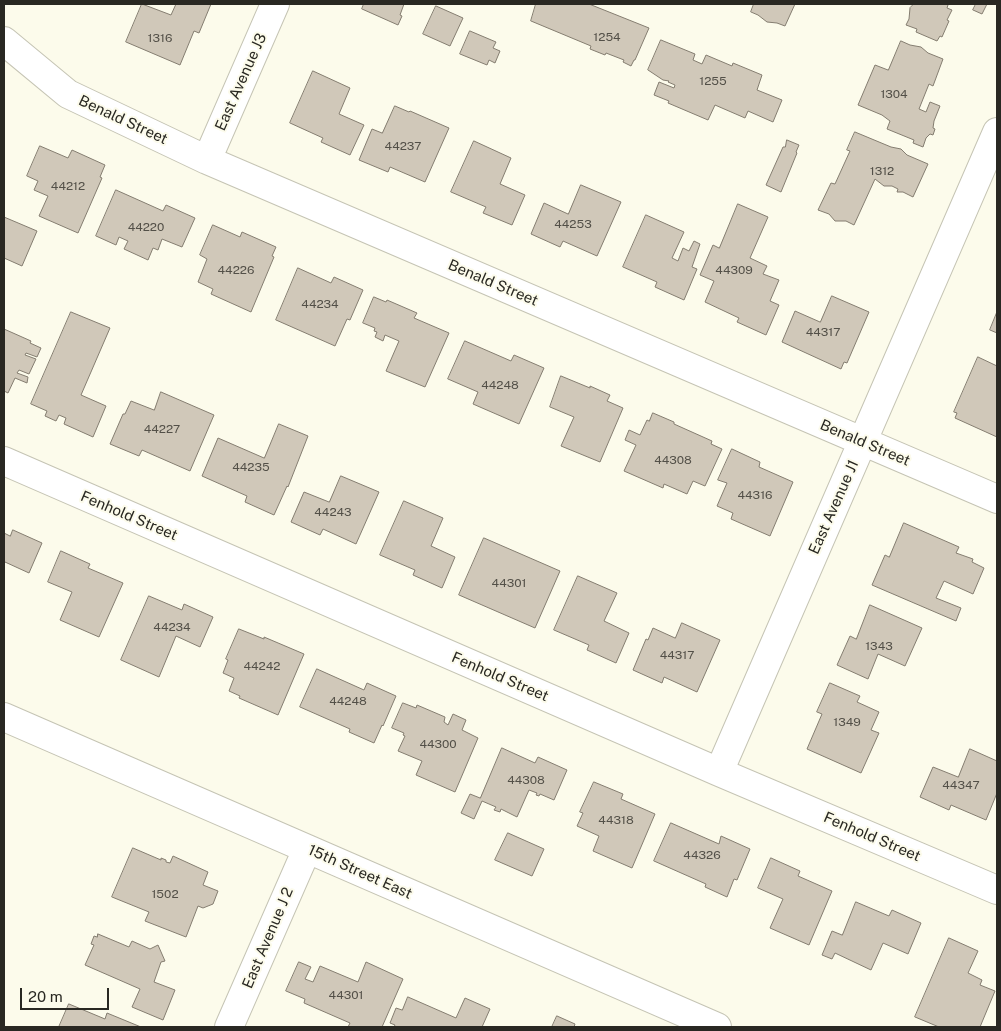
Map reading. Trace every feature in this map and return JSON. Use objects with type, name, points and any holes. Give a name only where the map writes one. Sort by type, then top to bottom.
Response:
[{"type":"street","name":"East Avenue J3","points":[[207,160],[275,4]]},
{"type":"street","name":"Benald Street","points":[[4,41],[68,94],[207,160],[997,500]]},
{"type":"street","name":"East Avenue J1","points":[[719,772],[997,132]]},
{"type":"street","name":"Fenhold Street","points":[[4,462],[719,772],[997,890]]},
{"type":"street","name":"15th Street East","points":[[4,717],[717,1027]]},
{"type":"street","name":"East Avenue J 2","points":[[229,1027],[307,849]]},
{"type":"building","points":[[142,4],[171,15],[176,4],[211,4],[199,33],[194,31],[180,65],[126,42]]},
{"type":"building","points":[[364,4],[404,4],[398,25],[362,9]]},
{"type":"building","points":[[536,4],[589,4],[649,28],[631,66],[623,62],[624,60],[590,49],[591,46],[531,21]]},
{"type":"building","points":[[754,4],[795,4],[785,26],[767,22],[751,12]]},
{"type":"building","points":[[914,4],[946,4],[948,5],[947,8],[952,10],[942,37],[940,36],[937,41],[916,32],[917,29],[906,25],[909,19],[910,8]]},
{"type":"building","points":[[976,4],[987,4],[982,14],[973,10]]},
{"type":"building","points":[[436,6],[463,18],[450,46],[423,34]]},
{"type":"building","points":[[470,31],[496,42],[493,48],[500,51],[495,63],[489,60],[487,65],[460,54]]},
{"type":"building","points":[[661,40],[695,54],[693,60],[702,64],[706,55],[732,66],[733,63],[762,75],[757,90],[782,100],[773,122],[748,111],[745,118],[715,105],[708,120],[654,95],[659,82],[674,88],[675,85],[648,70]]},
{"type":"building","points":[[901,41],[921,47],[928,53],[943,59],[933,86],[929,84],[919,109],[926,112],[930,102],[940,106],[934,121],[933,128],[935,129],[933,135],[930,134],[926,138],[923,147],[913,143],[914,140],[887,129],[890,121],[882,115],[858,105],[875,65],[888,70]]},
{"type":"building","points":[[313,71],[350,88],[339,114],[364,125],[350,155],[321,142],[323,138],[290,123]]},
{"type":"building","points":[[395,106],[449,128],[425,182],[390,167],[388,172],[359,160],[372,129],[382,133]]},
{"type":"building","points":[[855,132],[891,147],[901,149],[907,155],[928,164],[913,197],[903,192],[897,192],[898,189],[892,186],[884,186],[875,179],[854,225],[846,221],[835,221],[829,214],[818,210],[831,183],[835,184],[850,151],[847,150]]},
{"type":"building","points":[[787,140],[799,145],[781,192],[766,185]]},
{"type":"building","points":[[474,141],[511,158],[500,184],[525,195],[512,225],[483,213],[486,207],[451,192]]},
{"type":"building","points":[[40,146],[68,158],[72,150],[105,165],[100,177],[102,178],[78,233],[39,216],[48,196],[34,190],[38,181],[27,176]]},
{"type":"building","points":[[581,185],[621,202],[597,256],[563,241],[560,247],[531,234],[544,203],[568,214]]},
{"type":"building","points":[[116,190],[163,211],[166,205],[195,218],[182,247],[162,239],[158,250],[153,248],[148,260],[124,249],[128,241],[119,237],[116,245],[96,236]]},
{"type":"building","points":[[738,204],[768,217],[750,258],[767,266],[763,274],[779,280],[770,301],[779,305],[766,335],[737,322],[739,318],[705,302],[714,281],[700,275],[713,245],[719,248]]},
{"type":"building","points":[[646,215],[684,232],[672,258],[678,261],[683,248],[689,251],[694,241],[700,244],[692,267],[697,269],[684,300],[655,287],[657,282],[623,267]]},
{"type":"building","points":[[4,217],[37,231],[22,266],[4,258]]},
{"type":"building","points":[[213,225],[240,237],[242,232],[276,247],[272,256],[274,257],[251,312],[211,294],[213,289],[198,282],[207,259],[200,255]]},
{"type":"building","points":[[298,268],[331,283],[334,277],[363,290],[350,320],[347,319],[335,346],[276,320]]},
{"type":"building","points":[[832,296],[869,312],[847,363],[844,362],[841,369],[782,342],[795,311],[820,322]]},
{"type":"building","points":[[374,297],[386,302],[387,300],[417,313],[414,318],[449,333],[425,387],[386,371],[399,341],[385,335],[383,341],[375,337],[377,332],[374,331],[375,328],[363,323]]},
{"type":"building","points":[[71,312],[110,328],[81,395],[106,406],[93,437],[64,424],[66,418],[59,415],[56,421],[45,416],[47,411],[31,404]]},
{"type":"building","points":[[997,312],[997,333],[990,330]]},
{"type":"building","points":[[4,329],[31,341],[30,343],[41,348],[37,357],[26,353],[25,355],[36,359],[29,374],[19,370],[17,373],[28,377],[27,383],[15,378],[8,393],[4,391]]},
{"type":"building","points":[[465,341],[511,361],[514,355],[544,368],[519,424],[473,404],[478,392],[448,379]]},
{"type":"building","points":[[978,357],[997,366],[997,437],[955,418],[957,413],[954,412]]},
{"type":"building","points":[[561,376],[610,395],[607,401],[623,408],[600,462],[561,446],[574,417],[550,407]]},
{"type":"building","points":[[161,392],[214,415],[190,471],[142,450],[139,456],[110,444],[131,401],[154,410]]},
{"type":"building","points":[[653,413],[712,441],[711,444],[722,449],[705,486],[693,481],[687,494],[664,484],[663,488],[624,471],[636,445],[625,440],[629,430],[640,435],[647,420],[649,421]]},
{"type":"building","points":[[279,424],[308,436],[288,487],[274,515],[245,502],[247,496],[202,476],[218,438],[264,458]]},
{"type":"building","points":[[732,449],[760,462],[759,467],[793,482],[770,536],[731,519],[733,513],[717,506],[727,483],[718,480]]},
{"type":"building","points":[[341,476],[379,492],[356,544],[323,529],[320,535],[291,522],[304,492],[329,502]]},
{"type":"building","points":[[404,501],[443,518],[431,546],[455,557],[442,588],[413,575],[415,570],[380,555]]},
{"type":"building","points":[[904,523],[959,547],[956,553],[973,559],[972,562],[984,568],[973,594],[944,581],[936,598],[961,608],[956,621],[872,585],[885,555],[889,557]]},
{"type":"building","points":[[13,530],[42,543],[29,573],[5,562],[4,564],[4,533],[10,536]]},
{"type":"building","points":[[484,538],[560,571],[535,628],[459,595]]},
{"type":"building","points":[[61,551],[90,564],[88,568],[123,583],[99,637],[60,620],[72,592],[48,582]]},
{"type":"building","points":[[578,576],[617,593],[604,621],[629,633],[616,663],[587,650],[589,645],[554,630]]},
{"type":"building","points":[[149,596],[182,610],[184,604],[213,617],[200,647],[176,636],[159,677],[121,660]]},
{"type":"building","points":[[870,605],[922,628],[905,666],[878,654],[868,679],[837,665],[850,636],[856,639]]},
{"type":"building","points":[[682,623],[720,640],[697,692],[664,677],[662,683],[633,670],[646,639],[648,640],[653,628],[675,638]]},
{"type":"building","points":[[239,629],[264,639],[264,637],[304,654],[278,715],[239,698],[240,696],[229,691],[234,678],[223,673],[228,660],[226,659]]},
{"type":"building","points":[[317,669],[364,690],[367,683],[396,696],[374,743],[349,732],[350,729],[300,707]]},
{"type":"building","points":[[830,683],[860,696],[857,702],[879,712],[871,730],[879,733],[861,773],[807,749],[822,714],[817,712]]},
{"type":"building","points":[[403,703],[416,708],[417,705],[445,717],[444,722],[448,725],[453,714],[466,720],[462,730],[478,738],[455,792],[416,775],[422,761],[398,751],[405,736],[403,735],[404,733],[392,728]]},
{"type":"building","points":[[502,748],[535,763],[538,757],[567,770],[554,800],[540,794],[539,796],[536,795],[537,793],[529,790],[517,817],[501,809],[500,812],[494,810],[496,807],[482,801],[474,819],[461,813],[470,794],[480,798]]},
{"type":"building","points":[[970,749],[997,761],[997,793],[986,820],[951,805],[949,810],[920,797],[933,767],[958,777]]},
{"type":"building","points":[[594,782],[623,794],[621,799],[655,814],[632,868],[593,851],[599,836],[577,826],[583,813],[580,812]]},
{"type":"building","points":[[671,823],[719,844],[721,836],[750,849],[737,880],[734,879],[727,897],[705,887],[706,884],[654,861]]},
{"type":"building","points":[[508,833],[544,849],[532,876],[495,860]]},
{"type":"building","points":[[133,848],[170,863],[173,856],[208,872],[203,885],[218,891],[213,904],[203,908],[198,906],[186,937],[145,921],[149,912],[112,897]]},
{"type":"building","points":[[771,858],[800,871],[798,876],[832,891],[809,945],[770,928],[783,899],[758,888]]},
{"type":"building","points":[[856,902],[889,916],[892,910],[921,923],[908,954],[883,943],[871,970],[835,953],[832,959],[822,955],[832,931],[842,935]]},
{"type":"building","points":[[98,934],[129,947],[132,941],[150,949],[158,945],[165,961],[161,962],[154,982],[175,990],[163,1020],[132,1007],[140,989],[85,965],[94,945],[91,944],[94,936],[97,937]]},
{"type":"building","points":[[949,938],[978,951],[968,973],[982,980],[980,985],[995,991],[980,1027],[939,1027],[915,1017]]},
{"type":"building","points":[[299,962],[311,967],[305,979],[313,982],[320,966],[358,982],[366,962],[403,979],[382,1027],[348,1027],[350,1023],[304,1003],[305,999],[286,991]]},
{"type":"building","points":[[408,997],[456,1018],[465,998],[490,1009],[482,1027],[394,1027],[395,1025],[390,1023],[396,1008],[402,1010]]},
{"type":"building","points":[[69,1004],[105,1019],[107,1013],[141,1027],[59,1027]]},
{"type":"building","points":[[557,1016],[575,1024],[574,1027],[552,1027]]}]
